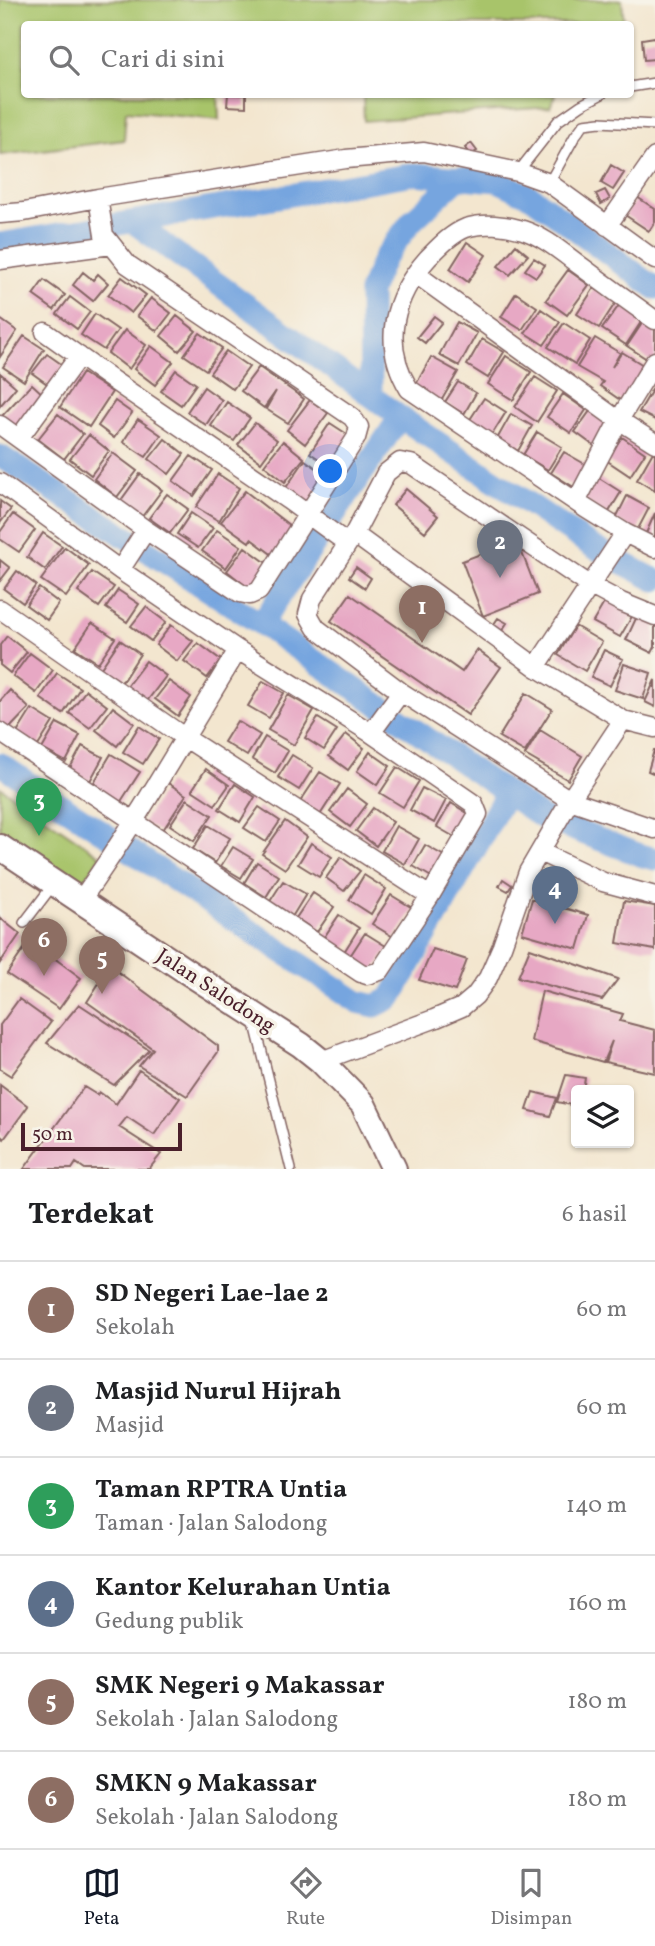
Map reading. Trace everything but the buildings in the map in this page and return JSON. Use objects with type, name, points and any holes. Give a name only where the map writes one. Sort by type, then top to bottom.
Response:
[{"type":"street","points":[[0,214],[346,159],[424,152],[518,172],[549,183],[655,260]]},
{"type":"street","points":[[607,226],[655,157]]},
{"type":"street","points":[[0,425],[143,534],[240,593],[250,596],[259,591],[313,518],[356,438],[359,427],[352,416],[127,264],[108,240],[98,200]]},
{"type":"street","points":[[655,320],[553,246],[526,230],[488,225],[465,228],[438,248],[416,274],[396,312],[393,330],[398,369],[409,390],[576,502],[620,540],[655,548]]},
{"type":"street","points":[[0,260],[108,240]]},
{"type":"street","points":[[416,274],[655,443]]},
{"type":"street","points":[[45,332],[313,518],[536,667],[623,720],[655,728]]},
{"type":"street","points":[[19,438],[79,356]]},
{"type":"street","points":[[576,502],[619,420],[655,361]]},
{"type":"street","points":[[655,616],[621,602],[411,464],[400,462],[386,473],[312,599],[308,614],[316,628],[393,703],[568,804],[655,829]]},
{"type":"street","points":[[0,483],[120,570],[238,650],[370,733],[474,804],[478,814],[430,896],[380,971],[367,975],[131,824],[0,732]]},
{"type":"street","points":[[120,570],[143,534]]},
{"type":"street","points":[[536,667],[620,540]]},
{"type":"street","points":[[0,609],[184,737],[430,896]]},
{"type":"street","points":[[81,900],[106,865],[238,650]]},
{"type":"street","points":[[370,733],[393,703]]},
{"type":"street","points":[[321,1062],[462,1007],[475,996],[488,978],[502,946],[528,872],[568,804],[623,720]]},
{"type":"street","name":"Jalan Salodong","points":[[0,847],[301,1045],[363,1104],[394,1169]]},
{"type":"street","points":[[543,847],[603,882],[655,896]]},
{"type":"lane","points":[[634,86],[655,83]]},
{"type":"lane","points":[[518,172],[558,121],[594,98]]},
{"type":"lane","points":[[549,183],[584,124],[600,122],[655,125]]},
{"type":"lane","points":[[24,923],[54,884]]},
{"type":"lane","points":[[253,1015],[291,1169]]},
{"type":"green space","points":[[0,0],[622,0],[624,21],[21,21],[21,98],[218,98],[219,120],[126,111],[124,140],[0,155]]},
{"type":"green space","points":[[363,98],[554,98],[550,107],[364,121]]},
{"type":"green space","points":[[0,787],[101,856],[78,889],[0,831]]},
{"type":"waterway","points":[[0,244],[414,174],[498,181],[532,197],[655,288]]},
{"type":"waterway","points":[[371,395],[370,291],[384,258],[411,222],[458,178]]},
{"type":"waterway","points":[[133,222],[400,417],[593,547],[655,580]]},
{"type":"waterway","points":[[261,624],[400,417]]},
{"type":"waterway","points":[[0,456],[261,624],[543,818],[655,859]]},
{"type":"waterway","points":[[0,764],[358,1002],[375,1006],[391,998],[506,794]]},
{"type":"place","name":"Masjid Nurul Hijrah","points":[[500,578]]},
{"type":"place","name":"SD Negeri Lae-lae 2","points":[[422,643]]},
{"type":"place","name":"Taman RPTRA Untia","points":[[39,836]]},
{"type":"place","name":"Kantor Kelurahan Untia","points":[[555,924]]},
{"type":"place","name":"SMKN 9 Makassar","points":[[44,976]]},
{"type":"place","name":"SMK Negeri 9 Makassar","points":[[102,994]]}]
